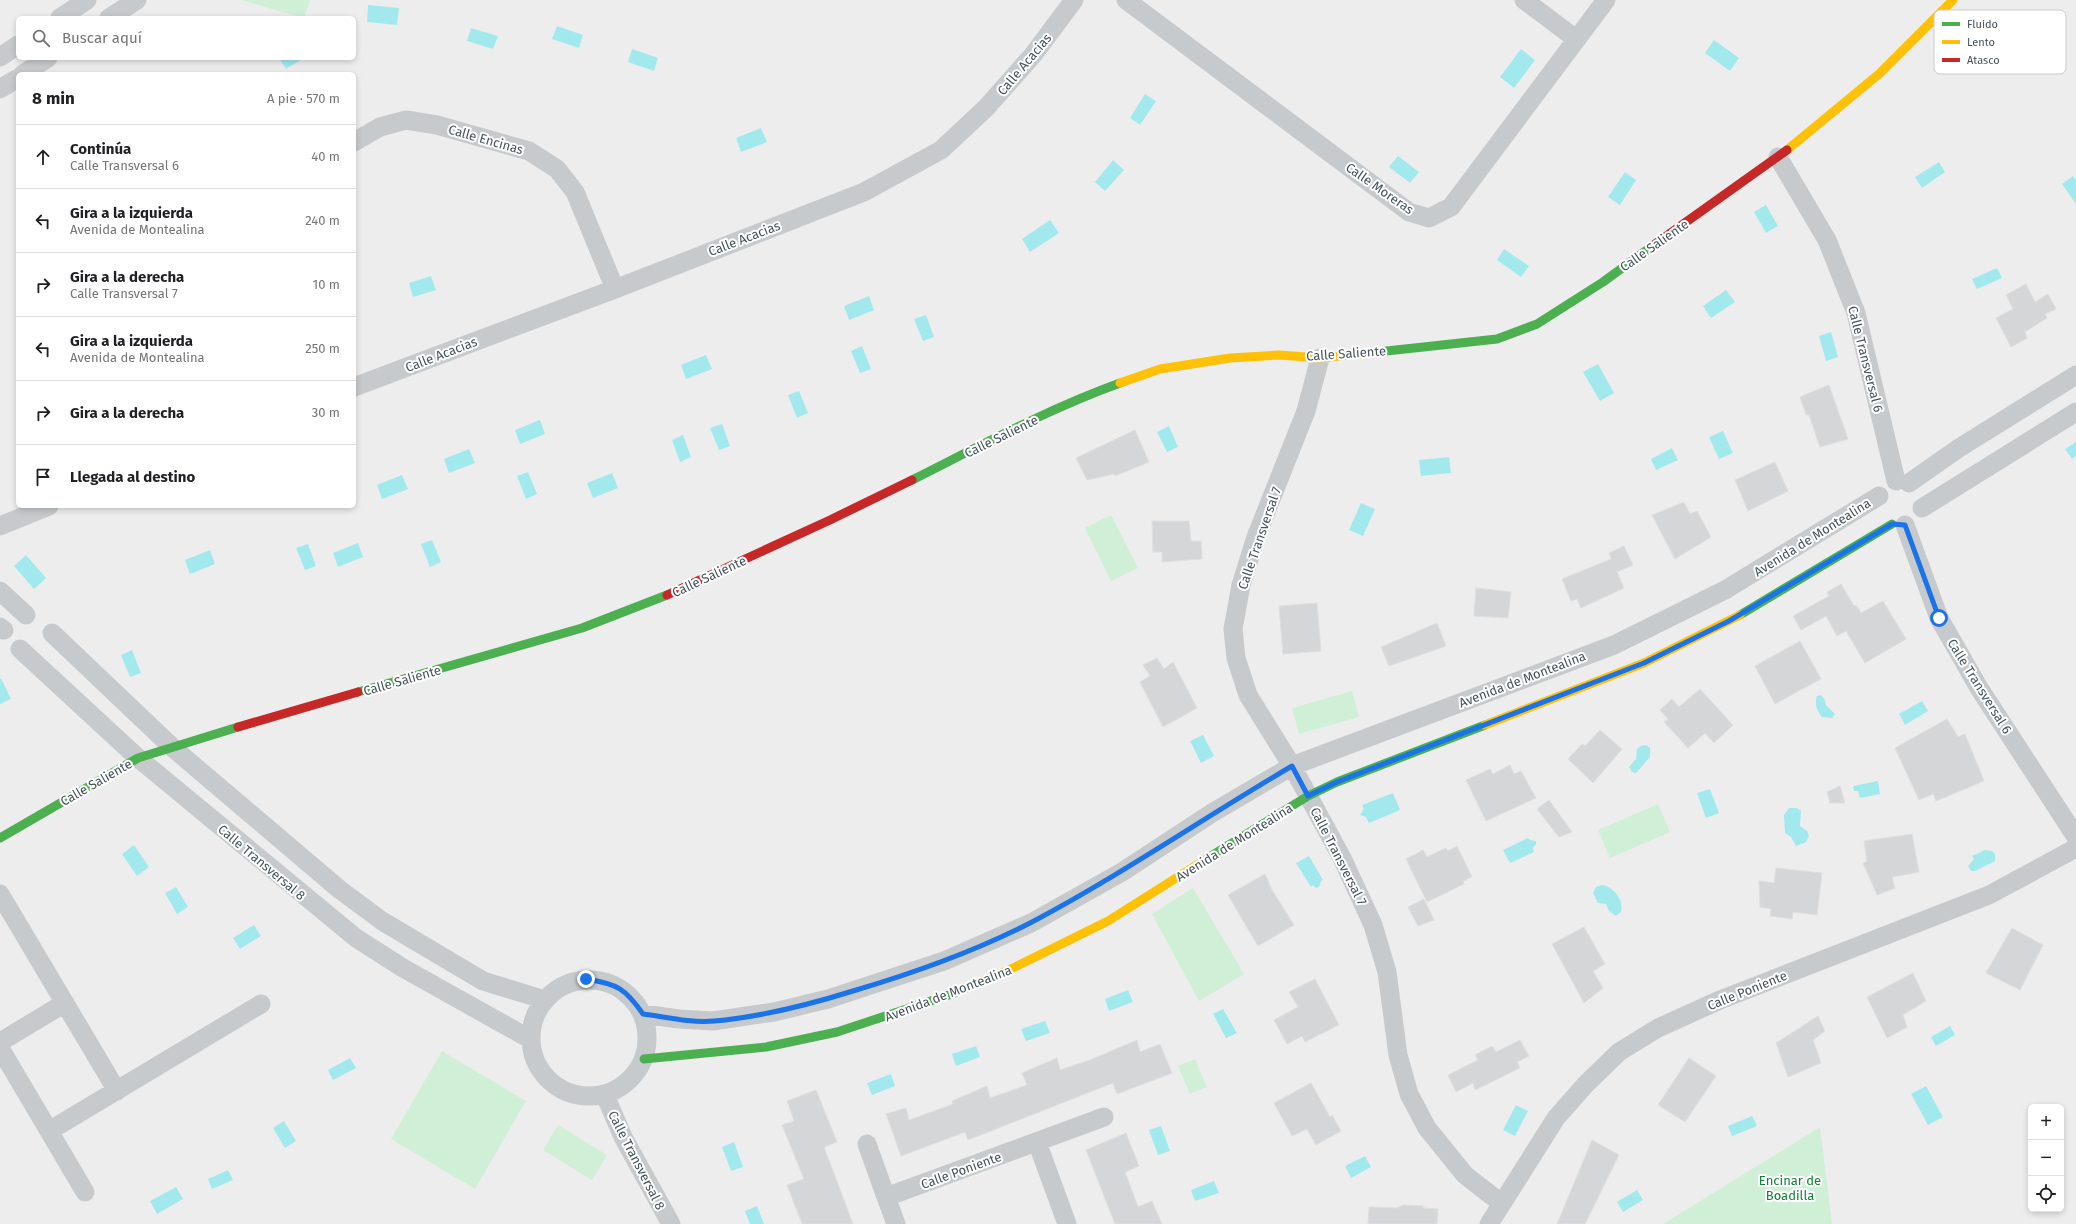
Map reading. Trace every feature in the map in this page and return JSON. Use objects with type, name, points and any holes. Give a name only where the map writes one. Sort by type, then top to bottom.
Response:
[{"type":"street","points":[[63,16],[87,0]]},
{"type":"street","points":[[112,16],[137,0]]},
{"type":"street","name":"Calle Acacias","points":[[356,386],[615,289],[864,192],[941,150],[986,108],[1033,55],[1074,0]]},
{"type":"street","name":"Calle Moreras","points":[[1126,0],[1409,212],[1429,218],[1451,207],[1606,0]]},
{"type":"street","points":[[1524,0],[1576,39]]},
{"type":"street","name":"Calle Saliente","points":[[1943,10],[1953,0]]},
{"type":"street","name":"Calle Saliente","points":[[0,838],[138,758],[231,729],[582,628],[657,599],[830,520],[1036,419],[1096,392],[1160,369],[1230,358],[1279,355],[1320,358],[1497,339],[1537,324],[1603,282],[1778,157],[1879,74],[1934,19]]},
{"type":"street","points":[[0,57],[16,46]]},
{"type":"street","points":[[26,72],[45,60]]},
{"type":"street","points":[[0,89],[16,79]]},
{"type":"street","name":"Calle Encinas","points":[[356,141],[380,127],[406,120],[438,125],[529,150],[557,169],[575,192],[615,289]]},
{"type":"street","name":"Calle Transversal 6","points":[[1778,157],[1827,240],[1856,313],[1902,482]]},
{"type":"street","name":"Calle Transversal 7","points":[[1320,358],[1306,411],[1256,538],[1241,585],[1233,629],[1236,658],[1248,695],[1292,766],[1342,858],[1373,924],[1387,972],[1398,1055],[1409,1094],[1427,1128],[1465,1175],[1501,1203]]},
{"type":"street","points":[[2076,375],[1902,482],[1889,484],[1880,496],[1878,504],[1880,512],[1885,519],[1899,524],[1918,516],[1922,508],[2076,412]]},
{"type":"street","points":[[1902,482],[1920,493],[1922,508]]},
{"type":"street","name":"Avenida de Montealina","points":[[643,1014],[679,1019],[713,1021],[774,1012],[843,994],[944,961],[1031,923],[1122,872],[1212,813],[1292,766],[1614,645],[1726,590],[1880,496]]},
{"type":"street","points":[[0,526],[44,508]]},
{"type":"street","name":"Calle Transversal 6","points":[[1899,524],[1939,618],[1979,688],[2076,837]]},
{"type":"street","name":"Avenida de Montealina","points":[[644,1059],[766,1047],[830,1034],[894,1015],[949,995],[1007,971],[1108,921],[1308,796],[1337,782],[1644,663],[1729,621],[1899,524]]},
{"type":"street","points":[[0,591],[26,616]]},
{"type":"street","points":[[52,633],[173,748],[339,889],[382,921],[483,981],[545,1000]]},
{"type":"street","name":"Calle Transversal 8","points":[[20,649],[138,758],[356,938],[403,968],[530,1039]]},
{"type":"street","name":"Calle Poniente","points":[[1489,1224],[1556,1118],[1581,1089],[1619,1052],[1651,1032],[1720,1000],[1989,895],[2076,848]]},
{"type":"street","points":[[0,894],[117,1091]]},
{"type":"street","points":[[586,979],[609,983],[629,995],[643,1014],[647,1029],[648,1044],[644,1059],[635,1075],[622,1088],[605,1095],[578,1096],[554,1086],[536,1065],[530,1039],[534,1018],[545,1000],[563,985],[586,979]]},
{"type":"street","points":[[0,1042],[65,1003]]},
{"type":"street","points":[[49,1131],[261,1004]]},
{"type":"street","points":[[0,1048],[85,1192]]},
{"type":"street","name":"Calle Transversal 8","points":[[605,1095],[623,1137],[671,1224]]},
{"type":"street","name":"Calle Poniente","points":[[886,1198],[1104,1117]]},
{"type":"street","points":[[1037,1142],[1067,1224]]},
{"type":"street","points":[[867,1144],[896,1224]]},
{"type":"green space","points":[[241,0],[310,0],[305,16],[297,16]]},
{"type":"green space","points":[[1111,515],[1138,568],[1111,581],[1085,528]]},
{"type":"green space","points":[[1352,691],[1359,717],[1299,734],[1292,708]]},
{"type":"green space","points":[[1658,804],[1670,832],[1610,858],[1598,830]]},
{"type":"green space","points":[[1193,888],[1244,974],[1199,1001],[1152,914]]},
{"type":"green space","points":[[442,1051],[526,1101],[475,1189],[391,1139]]},
{"type":"green space","points":[[1195,1059],[1207,1087],[1190,1094],[1178,1066]]},
{"type":"green space","points":[[558,1125],[607,1155],[592,1180],[543,1150]]},
{"type":"green space","name":"Encinar de Boadilla","points":[[1820,1127],[1832,1224],[1663,1224]]},
{"type":"water","points":[[368,5],[399,8],[397,25],[367,22]]},
{"type":"water","points":[[557,26],[583,35],[579,48],[552,39]]},
{"type":"water","points":[[471,28],[498,36],[493,49],[467,41]]},
{"type":"water","points":[[1714,40],[1739,58],[1730,71],[1705,53]]},
{"type":"water","points":[[632,49],[658,58],[654,71],[628,62]]},
{"type":"water","points":[[1521,49],[1535,60],[1514,88],[1500,77]]},
{"type":"water","points":[[280,60],[301,60],[286,69]]},
{"type":"water","points":[[1145,94],[1156,101],[1140,125],[1130,118]]},
{"type":"water","points":[[761,128],[767,142],[741,152],[736,138]]},
{"type":"water","points":[[1398,156],[1419,172],[1410,183],[1389,167]]},
{"type":"water","points":[[1113,160],[1124,170],[1105,191],[1095,182]]},
{"type":"water","points":[[1939,162],[1945,172],[1922,188],[1915,177]]},
{"type":"water","points":[[1625,172],[1636,180],[1620,205],[1608,197]]},
{"type":"water","points":[[2073,176],[2076,180],[2076,204],[2062,184]]},
{"type":"water","points":[[1766,205],[1778,226],[1766,233],[1754,212]]},
{"type":"water","points":[[1050,220],[1059,233],[1030,252],[1022,239]]},
{"type":"water","points":[[1504,249],[1529,266],[1521,277],[1497,260]]},
{"type":"water","points":[[1997,268],[2002,278],[1977,289],[1972,279]]},
{"type":"water","points":[[431,276],[436,290],[413,297],[409,283]]},
{"type":"water","points":[[1726,290],[1735,302],[1711,318],[1703,306]]},
{"type":"water","points":[[869,296],[874,310],[849,320],[844,306]]},
{"type":"water","points":[[926,315],[934,337],[923,341],[914,319]]},
{"type":"water","points":[[1831,332],[1838,357],[1826,361],[1819,336]]},
{"type":"water","points":[[862,346],[871,369],[860,373],[851,351]]},
{"type":"water","points":[[706,355],[712,369],[686,379],[681,365]]},
{"type":"water","points":[[1598,364],[1614,393],[1600,401],[1583,372]]},
{"type":"water","points":[[799,391],[808,413],[797,418],[788,395]]},
{"type":"water","points":[[540,420],[545,434],[520,444],[515,430]]},
{"type":"water","points":[[722,424],[730,446],[719,450],[710,428]]},
{"type":"water","points":[[1169,426],[1178,447],[1167,452],[1157,432]]},
{"type":"water","points":[[1723,431],[1733,453],[1719,459],[1709,437]]},
{"type":"water","points":[[683,435],[691,457],[680,462],[672,440]]},
{"type":"water","points":[[2076,442],[2076,456],[2072,459],[2065,449]]},
{"type":"water","points":[[1672,448],[1678,460],[1656,470],[1651,459]]},
{"type":"water","points":[[469,449],[475,463],[449,473],[444,459]]},
{"type":"water","points":[[1449,457],[1451,473],[1421,476],[1419,460]]},
{"type":"water","points":[[528,472],[537,494],[526,499],[517,476]]},
{"type":"water","points":[[612,473],[618,488],[593,498],[587,483]]},
{"type":"water","points":[[402,475],[408,489],[382,499],[377,485]]},
{"type":"water","points":[[1361,503],[1375,509],[1363,536],[1349,530]]},
{"type":"water","points":[[432,540],[441,562],[430,567],[421,544]]},
{"type":"water","points":[[358,543],[363,557],[338,567],[333,553]]},
{"type":"water","points":[[308,544],[316,566],[305,570],[296,548]]},
{"type":"water","points":[[210,550],[215,564],[190,574],[185,560]]},
{"type":"water","points":[[26,555],[46,578],[34,589],[14,566]]},
{"type":"water","points":[[132,650],[141,673],[130,677],[121,655]]},
{"type":"water","points":[[1,678],[11,699],[0,704],[0,679]]},
{"type":"water","points":[[1821,695],[1825,700],[1826,705],[1835,714],[1832,718],[1822,717],[1817,710],[1816,699],[1817,696]]},
{"type":"water","points":[[1922,701],[1928,711],[1905,725],[1899,714]]},
{"type":"water","points":[[1203,735],[1214,756],[1201,763],[1190,741]]},
{"type":"water","points":[[1646,745],[1650,748],[1650,757],[1636,773],[1632,772],[1629,767],[1636,759],[1637,749]]},
{"type":"water","points":[[1878,781],[1880,794],[1860,798],[1858,791],[1854,791],[1853,786]]},
{"type":"water","points":[[1710,789],[1719,813],[1706,818],[1697,793]]},
{"type":"water","points":[[1393,793],[1400,810],[1369,823],[1366,817],[1360,815],[1364,809],[1362,805]]},
{"type":"water","points":[[1789,808],[1797,808],[1801,811],[1800,826],[1807,831],[1809,836],[1806,842],[1796,846],[1791,837],[1785,833],[1784,815]]},
{"type":"water","points":[[1528,838],[1536,841],[1533,848],[1534,852],[1510,863],[1503,850]]},
{"type":"water","points":[[134,845],[149,867],[137,876],[122,854]]},
{"type":"water","points":[[1985,850],[1992,851],[1995,854],[1995,861],[1975,871],[1971,871],[1968,866],[1974,859],[1972,856]]},
{"type":"water","points":[[1309,856],[1323,880],[1321,881],[1319,887],[1316,888],[1313,885],[1311,887],[1296,863]]},
{"type":"water","points":[[1602,885],[1614,891],[1621,903],[1621,912],[1616,916],[1609,911],[1606,904],[1598,903],[1593,893],[1596,887]]},
{"type":"water","points":[[176,887],[188,907],[177,914],[165,893]]},
{"type":"water","points":[[254,925],[261,936],[240,949],[233,938]]},
{"type":"water","points":[[1128,990],[1133,1002],[1109,1011],[1105,999]]},
{"type":"water","points":[[1223,1009],[1237,1033],[1226,1038],[1213,1014]]},
{"type":"water","points":[[1045,1021],[1050,1033],[1026,1041],[1021,1029]]},
{"type":"water","points":[[1950,1026],[1955,1035],[1936,1046],[1931,1037]]},
{"type":"water","points":[[976,1046],[980,1057],[956,1066],[952,1054]]},
{"type":"water","points":[[350,1058],[356,1068],[333,1080],[328,1070]]},
{"type":"water","points":[[891,1074],[895,1086],[872,1095],[867,1083]]},
{"type":"water","points":[[1926,1086],[1943,1117],[1928,1125],[1911,1094]]},
{"type":"water","points":[[1516,1105],[1528,1111],[1515,1136],[1503,1130]]},
{"type":"water","points":[[1752,1116],[1757,1126],[1732,1136],[1728,1126]]},
{"type":"water","points":[[284,1121],[296,1141],[285,1148],[273,1128]]},
{"type":"water","points":[[1161,1126],[1170,1151],[1158,1155],[1149,1130]]},
{"type":"water","points":[[734,1142],[743,1167],[731,1171],[722,1147]]},
{"type":"water","points":[[1365,1156],[1371,1167],[1351,1178],[1345,1166]]},
{"type":"water","points":[[228,1170],[233,1180],[212,1189],[208,1179]]},
{"type":"water","points":[[1214,1181],[1219,1193],[1195,1201],[1191,1190]]},
{"type":"water","points":[[176,1187],[183,1199],[157,1214],[150,1201]]},
{"type":"water","points":[[1637,1190],[1643,1200],[1623,1212],[1617,1202]]},
{"type":"water","points":[[757,1206],[764,1224],[750,1224],[745,1211]]},
{"type":"building","points":[[2026,284],[2035,302],[2048,294],[2056,309],[2045,314],[2047,318],[2025,332],[2027,338],[2011,347],[1996,318],[2013,309],[2006,295]]},
{"type":"building","points":[[1829,385],[1848,439],[1820,447],[1809,415],[1806,415],[1800,397]]},
{"type":"building","points":[[1135,430],[1149,462],[1115,476],[1114,474],[1087,480],[1076,458]]},
{"type":"building","points":[[1775,462],[1788,491],[1748,511],[1735,480]]},
{"type":"building","points":[[1684,502],[1690,514],[1697,511],[1711,537],[1675,559],[1652,515]]},
{"type":"building","points":[[1152,521],[1189,521],[1191,541],[1201,541],[1202,559],[1162,562],[1162,552],[1153,552]]},
{"type":"building","points":[[1624,546],[1633,565],[1617,572],[1624,588],[1581,608],[1577,599],[1571,601],[1562,579],[1611,559],[1609,553]]},
{"type":"building","points":[[1841,584],[1854,606],[1856,605],[1861,613],[1883,601],[1906,639],[1865,663],[1846,631],[1837,636],[1826,616],[1801,630],[1793,616],[1829,596],[1827,592]]},
{"type":"building","points":[[1476,588],[1511,592],[1508,618],[1474,616]]},
{"type":"building","points":[[1317,603],[1321,651],[1283,654],[1279,606]]},
{"type":"building","points":[[1437,623],[1446,646],[1389,666],[1381,647]]},
{"type":"building","points":[[1800,641],[1821,679],[1775,704],[1755,666]]},
{"type":"building","points":[[1157,658],[1164,669],[1173,662],[1197,708],[1163,727],[1140,682],[1150,676],[1143,665]]},
{"type":"building","points":[[1700,689],[1733,725],[1714,743],[1705,733],[1688,748],[1664,722],[1668,719],[1660,710],[1672,699],[1679,707]]},
{"type":"building","points":[[1947,719],[1958,737],[1965,734],[1984,781],[1936,801],[1933,794],[1919,800],[1895,748]]},
{"type":"building","points":[[1600,730],[1622,749],[1593,783],[1568,759],[1582,744],[1585,746]]},
{"type":"building","points":[[1510,765],[1514,774],[1521,771],[1536,798],[1486,821],[1466,780],[1490,769],[1493,774]]},
{"type":"building","points":[[1840,786],[1845,803],[1830,803],[1827,792]]},
{"type":"building","points":[[1549,800],[1572,832],[1559,837],[1537,809]]},
{"type":"building","points":[[1912,834],[1919,872],[1892,877],[1895,888],[1877,895],[1863,863],[1867,861],[1864,841]]},
{"type":"building","points":[[1457,846],[1472,877],[1463,881],[1464,884],[1427,902],[1406,859],[1423,850],[1427,857],[1446,848],[1448,851]]},
{"type":"building","points":[[1776,868],[1822,873],[1817,915],[1793,912],[1792,919],[1770,916],[1771,909],[1760,907],[1759,881],[1774,883]]},
{"type":"building","points":[[1265,874],[1272,890],[1294,925],[1258,946],[1228,895]]},
{"type":"building","points":[[1424,899],[1434,920],[1418,926],[1408,907]]},
{"type":"building","points":[[1584,927],[1605,964],[1593,971],[1603,988],[1584,1003],[1552,944]]},
{"type":"building","points":[[2012,928],[2043,945],[2020,990],[1986,973]]},
{"type":"building","points":[[1913,973],[1926,1001],[1903,1015],[1907,1027],[1887,1038],[1867,997]]},
{"type":"building","points":[[1315,979],[1339,1025],[1305,1042],[1302,1036],[1287,1044],[1274,1020],[1298,1007],[1289,992]]},
{"type":"building","points":[[1818,1016],[1825,1031],[1813,1040],[1821,1063],[1788,1077],[1776,1043]]},
{"type":"building","points":[[1137,1040],[1140,1052],[1160,1044],[1172,1073],[1117,1094],[1113,1083],[968,1140],[965,1132],[901,1156],[886,1114],[906,1108],[909,1120],[953,1104],[952,1101],[987,1086],[990,1098],[1027,1085],[1022,1073],[1057,1058],[1060,1070],[1090,1060]]},
{"type":"building","points":[[1520,1040],[1529,1056],[1517,1062],[1520,1068],[1475,1090],[1473,1083],[1456,1092],[1448,1075],[1478,1060],[1475,1055],[1492,1046],[1496,1052]]},
{"type":"building","points":[[1689,1058],[1716,1076],[1685,1122],[1658,1105]]},
{"type":"building","points":[[1311,1083],[1330,1117],[1332,1115],[1341,1131],[1316,1145],[1307,1129],[1292,1136],[1274,1103]]},
{"type":"building","points":[[816,1090],[837,1142],[824,1147],[853,1224],[802,1224],[787,1185],[804,1179],[782,1125],[794,1121],[787,1101]]},
{"type":"building","points":[[1126,1133],[1139,1166],[1125,1172],[1138,1207],[1152,1201],[1162,1224],[1115,1224],[1086,1150]]},
{"type":"building","points":[[1592,1140],[1619,1155],[1585,1224],[1557,1224]]},
{"type":"building","points":[[1403,1205],[1423,1206],[1423,1208],[1438,1209],[1437,1224],[1368,1224],[1369,1207],[1397,1208]]},
{"type":"traffic: fast","points":[[1368,353],[1497,339],[1537,324],[1603,282],[1651,247]]},
{"type":"traffic: fast","points":[[912,480],[1040,416],[1120,383]]},
{"type":"traffic: fast","points":[[1740,615],[1892,524]]},
{"type":"traffic: fast","points":[[358,692],[582,628],[667,595]]},
{"type":"traffic: fast","points":[[1211,856],[1308,796],[1337,782],[1485,725]]},
{"type":"traffic: fast","points":[[0,838],[138,758],[238,727]]},
{"type":"traffic: fast","points":[[644,1059],[766,1047],[837,1032],[949,995],[975,984]]},
{"type":"traffic: slow","points":[[1943,10],[1953,0]]},
{"type":"traffic: slow","points":[[1787,150],[1879,74],[1934,19]]},
{"type":"traffic: slow","points":[[1120,383],[1160,369],[1230,358],[1279,355],[1320,358],[1368,353]]},
{"type":"traffic: slow","points":[[1485,725],[1644,663],[1740,615]]},
{"type":"traffic: slow","points":[[975,984],[1007,971],[1108,921],[1211,856]]},
{"type":"traffic: jam","points":[[1651,247],[1787,150]]},
{"type":"traffic: jam","points":[[667,595],[830,520],[912,480]]},
{"type":"traffic: jam","points":[[238,727],[358,692]]},
{"type":"route","points":[[586,979],[609,983],[629,995],[643,1014],[679,1019],[713,1021],[774,1012],[828,999],[944,961],[1031,923],[1122,872],[1212,813],[1292,766],[1308,796],[1337,782],[1533,708],[1644,663],[1729,621],[1892,524],[1905,525],[1939,618]]}]
